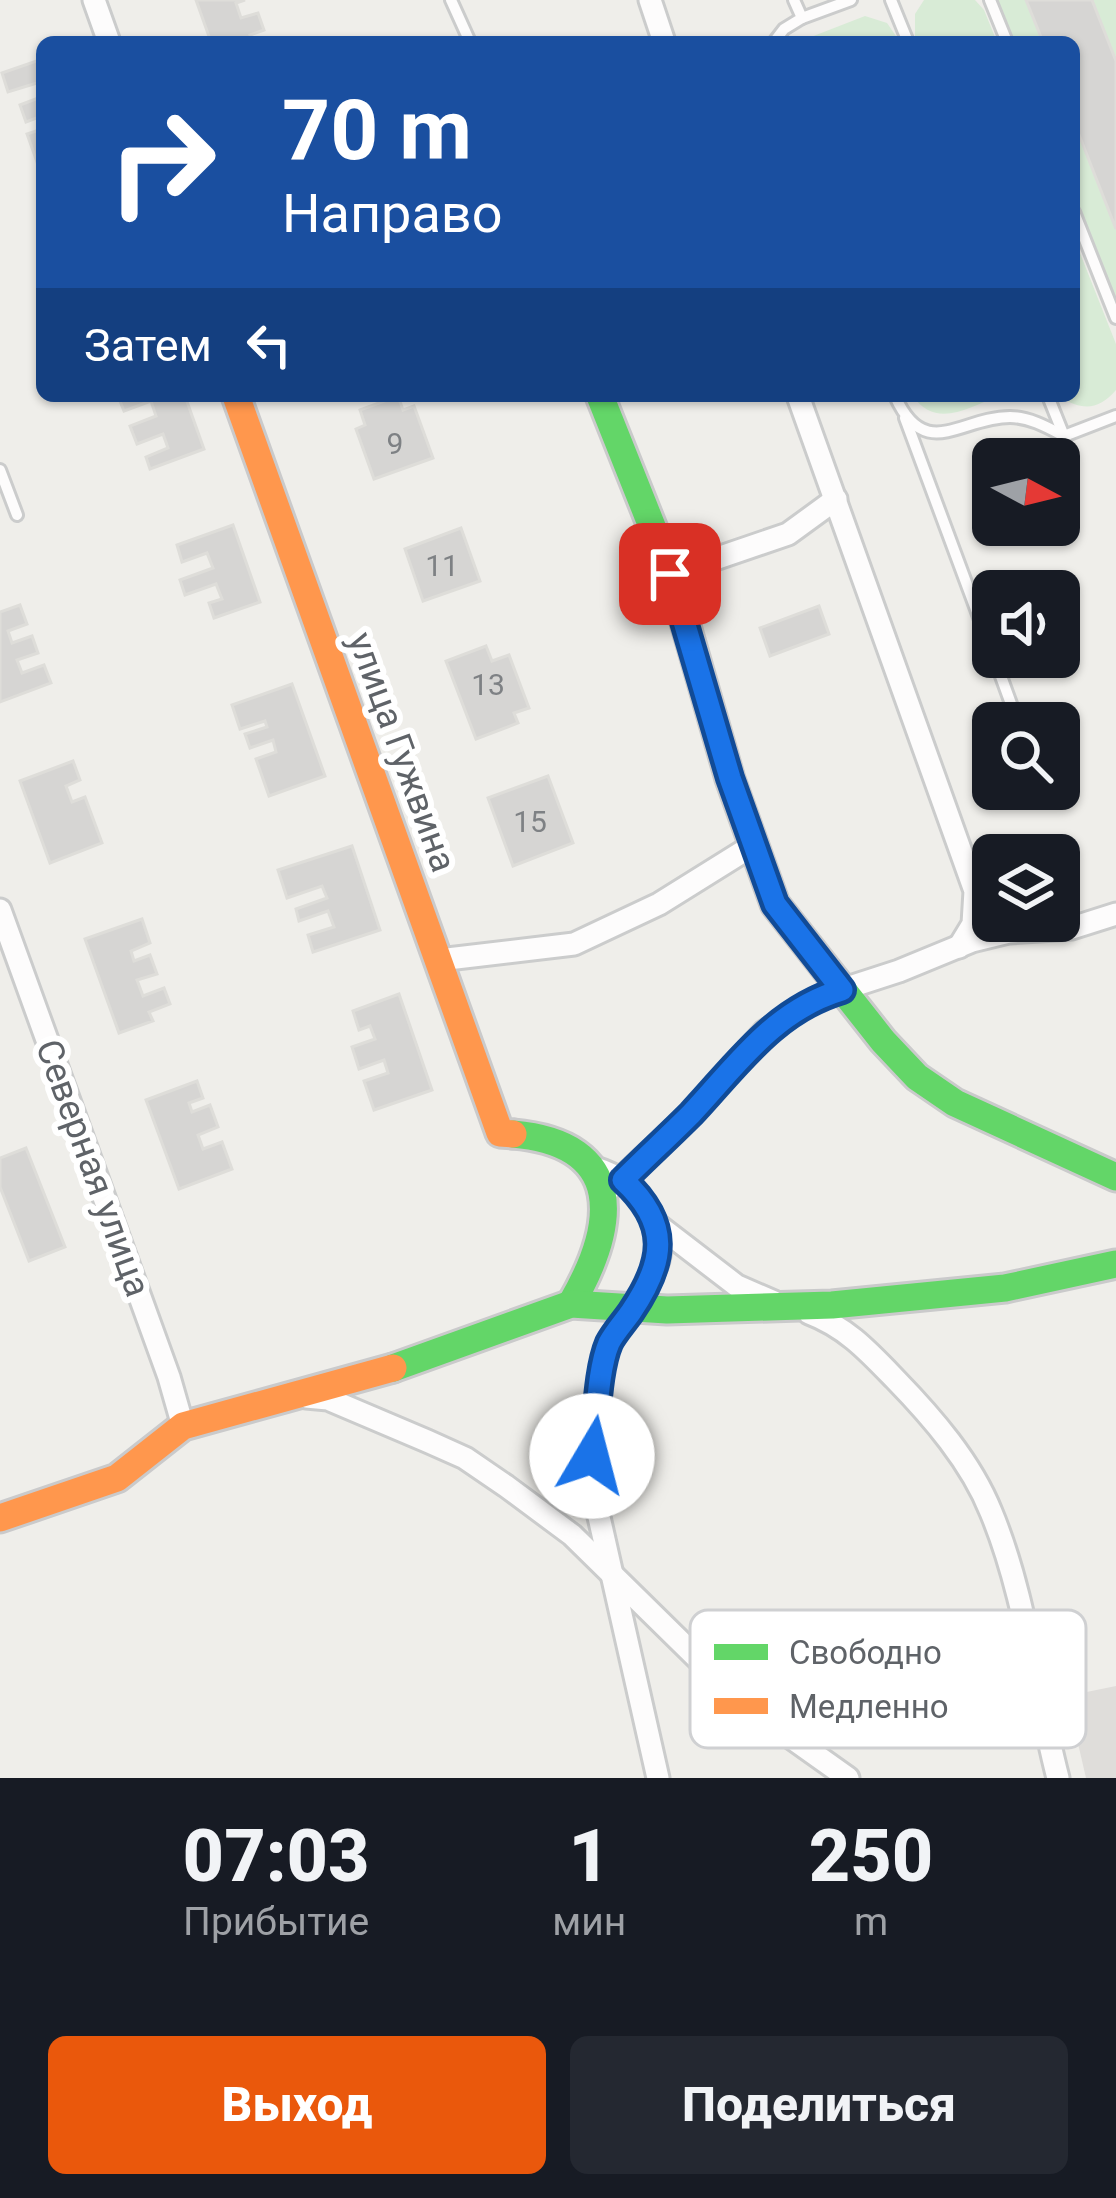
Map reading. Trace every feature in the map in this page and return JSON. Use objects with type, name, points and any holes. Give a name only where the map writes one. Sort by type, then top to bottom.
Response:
[{"type":"street","points":[[94,0],[107,36]]},
{"type":"street","points":[[650,0],[662,36]]},
{"type":"street","name":"улица Гужвина","points":[[238,402],[500,1133],[578,1151],[606,1181]]},
{"type":"street","points":[[602,402],[670,574],[752,846],[775,904],[917,1077],[955,1103],[1116,1177]]},
{"type":"street","points":[[800,402],[972,883]]},
{"type":"street","points":[[670,574],[788,534],[836,499]]},
{"type":"street","points":[[439,960],[574,944],[659,904],[752,846]]},
{"type":"street","name":"Северная улица","points":[[0,910],[183,1426]]},
{"type":"street","points":[[1080,925],[1116,914]]},
{"type":"street","points":[[958,946],[972,925]]},
{"type":"street","points":[[572,1304],[591,1268],[606,1181],[691,1113],[764,1032],[819,997],[973,942]]},
{"type":"street","points":[[606,1181],[648,1208],[659,1244],[657,1265],[609,1344],[592,1456],[592,1486],[609,1570],[658,1778]]},
{"type":"street","points":[[655,1223],[737,1286],[839,1324],[865,1348],[943,1432],[991,1510],[1020,1610]]},
{"type":"street","points":[[0,1518],[117,1478],[183,1426],[429,1358],[572,1304],[789,1306],[1005,1288],[1116,1264]]},
{"type":"street","points":[[294,1395],[328,1399],[465,1458],[572,1535],[690,1650]]},
{"type":"street","points":[[806,1748],[848,1778]]},
{"type":"street","points":[[1051,1748],[1058,1778]]},
{"type":"lane","points":[[451,0],[467,36]]},
{"type":"lane","points":[[794,0],[802,19]]},
{"type":"lane","points":[[779,36],[802,19],[851,0]]},
{"type":"lane","points":[[891,0],[906,36]]},
{"type":"lane","points":[[990,0],[1005,36]]},
{"type":"lane","points":[[1080,227],[1116,318]]},
{"type":"lane","points":[[898,402],[972,599]]},
{"type":"lane","points":[[1050,402],[1064,436]]},
{"type":"lane","points":[[905,418],[945,434],[988,419],[1014,416],[1064,436],[1116,416]]},
{"type":"lane","points":[[0,470],[17,515]]},
{"type":"shaded area","points":[[1116,1686],[1116,1778],[1086,1778],[1079,1748],[1086,1748],[1086,1692]]},
{"type":"green space","points":[[924,0],[975,0],[995,36],[915,36],[915,14]]},
{"type":"green space","points":[[996,0],[1116,0],[1116,298],[1080,209],[1080,36],[1011,36]]},
{"type":"green space","points":[[865,16],[887,23],[896,36],[813,36]]},
{"type":"green space","points":[[1080,253],[1116,344],[1116,390],[1102,402],[1074,404],[1070,402],[1080,402]]},
{"type":"green space","points":[[918,402],[983,402],[942,414]]},
{"type":"building","points":[[196,0],[245,0],[236,3],[241,18],[258,13],[264,30],[250,36],[209,36]]},
{"type":"building","points":[[1026,0],[1092,0],[1116,61],[1116,229],[1080,137],[1080,36],[1041,36]]},
{"type":"building","points":[[36,61],[36,83],[8,92],[2,73]]},
{"type":"building","points":[[36,99],[36,118],[26,122],[20,105]]},
{"type":"building","points":[[36,131],[36,159],[27,134]]},
{"type":"building","points":[[120,402],[148,402],[124,411]]},
{"type":"building","points":[[151,402],[187,402],[204,449],[150,469],[146,457],[168,448],[163,434],[137,444],[130,426],[156,416]]},
{"type":"building","points":[[382,402],[400,402],[403,410],[414,406],[433,458],[374,479],[356,429],[365,425],[360,410]]},
{"type":"building","points":[[233,525],[260,602],[214,618],[209,603],[222,599],[216,584],[185,595],[180,580],[213,568],[207,553],[182,562],[177,545]]},
{"type":"building","points":[[461,528],[480,581],[423,601],[405,549]]},
{"type":"building","points":[[20,605],[27,624],[8,631],[12,643],[32,636],[38,653],[17,660],[22,673],[44,665],[51,683],[0,702],[0,612]]},
{"type":"building","points":[[819,606],[829,634],[770,656],[760,628]]},
{"type":"building","points":[[486,646],[492,661],[509,655],[529,708],[514,713],[518,723],[476,739],[446,661]]},
{"type":"building","points":[[292,684],[325,776],[269,796],[256,759],[276,752],[273,740],[250,748],[245,734],[267,727],[265,721],[240,729],[232,705]]},
{"type":"building","points":[[73,761],[80,780],[66,786],[72,802],[85,797],[102,843],[50,863],[20,781]]},
{"type":"building","points":[[548,776],[573,843],[513,866],[488,798]]},
{"type":"building","points":[[352,846],[380,930],[313,952],[308,935],[334,927],[328,911],[299,921],[296,909],[327,898],[322,886],[287,898],[278,870]]},
{"type":"building","points":[[142,919],[150,943],[131,951],[134,961],[150,955],[157,974],[137,980],[143,996],[164,988],[170,1004],[149,1012],[153,1021],[119,1033],[85,939]]},
{"type":"building","points":[[399,994],[432,1090],[374,1110],[364,1081],[388,1073],[384,1060],[359,1069],[352,1047],[375,1039],[370,1026],[359,1030],[353,1011]]},
{"type":"building","points":[[197,1081],[203,1098],[189,1103],[192,1112],[210,1105],[218,1127],[198,1135],[203,1149],[222,1142],[232,1169],[179,1189],[146,1100]]},
{"type":"building","points":[[26,1148],[65,1247],[29,1261],[0,1187],[0,1158]]},
{"type":"traffic: fast","points":[[602,402],[671,574],[730,779],[775,904],[917,1077],[955,1103],[1116,1177]]},
{"type":"traffic: fast","points":[[513,1134],[550,1141],[577,1154],[594,1171],[602,1193],[597,1246],[571,1304]]},
{"type":"traffic: fast","points":[[393,1368],[571,1304],[667,1310],[832,1305],[1005,1288],[1116,1264]]},
{"type":"traffic: slow","points":[[238,402],[500,1133],[513,1134]]},
{"type":"traffic: slow","points":[[0,1518],[117,1478],[183,1426],[393,1368]]},
{"type":"route","points":[[592,1456],[609,1344],[657,1265],[655,1223],[623,1180],[764,1032],[819,997],[842,990],[775,904],[755,856],[670,574]]}]
